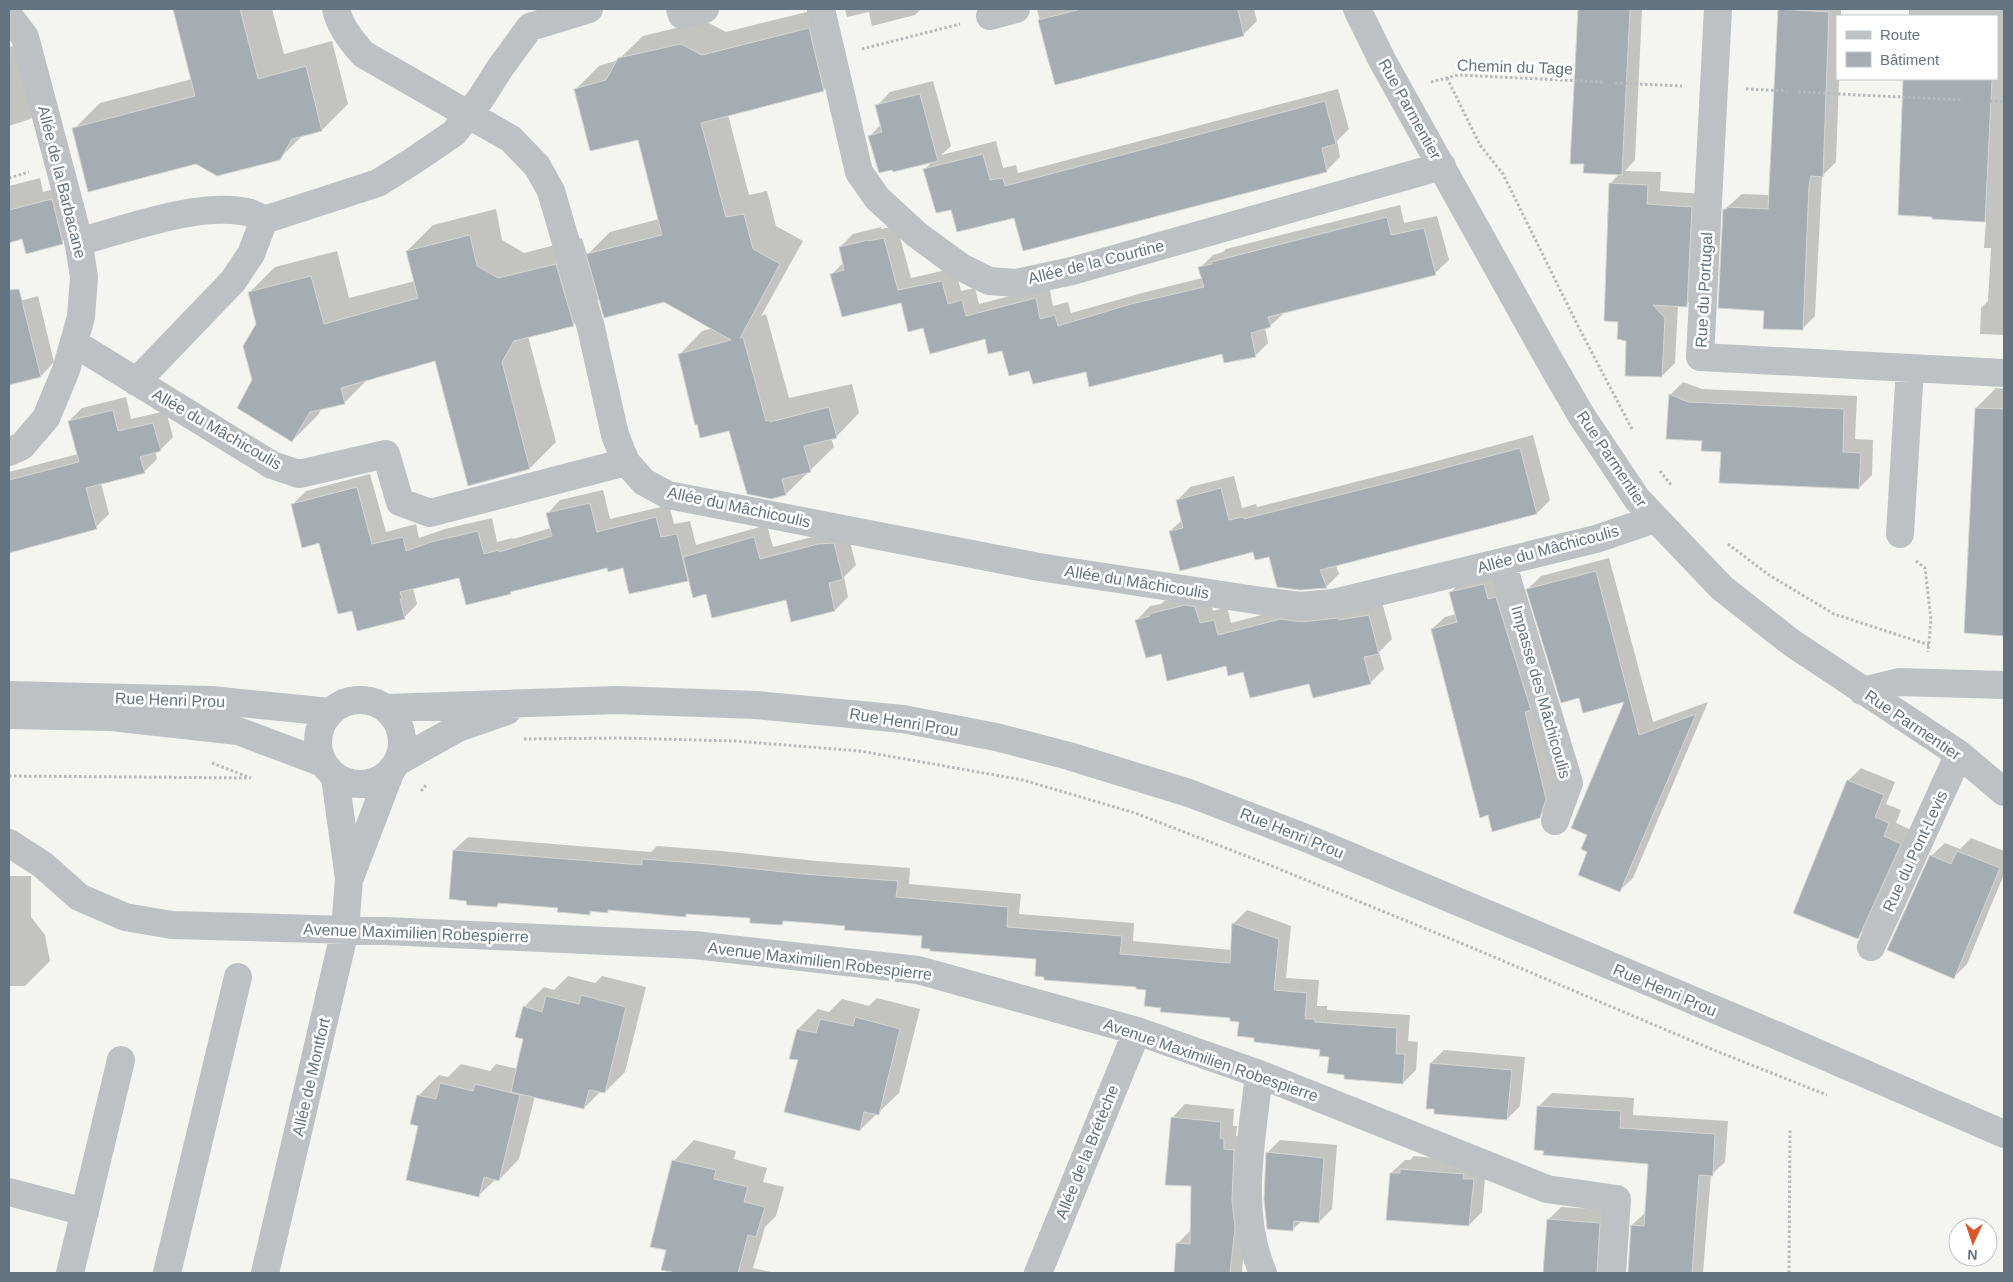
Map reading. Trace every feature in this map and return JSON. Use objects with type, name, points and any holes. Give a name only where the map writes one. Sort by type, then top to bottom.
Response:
[{"type":"street","name":"Allée du Mâchicoulis","points":[[336,9],[337,17],[347,35],[363,54],[512,140],[537,166],[551,191],[592,328],[615,435],[626,462],[644,482],[668,495],[1039,567],[1300,606],[1333,603],[1596,539],[1655,519]]},
{"type":"street","points":[[78,242],[194,211],[230,210],[249,212],[264,220],[378,183],[454,133],[530,27],[589,9]]},
{"type":"street","points":[[680,9],[682,15],[704,9]]},
{"type":"street","name":"Allée de la Courtine","points":[[821,9],[859,172],[877,198],[916,234],[960,267],[989,281],[1016,283],[1072,271],[1442,166]]},
{"type":"street","points":[[990,16],[1016,9]]},
{"type":"street","name":"Rue Parmentier","points":[[1357,9],[1382,60],[1581,415],[1637,499],[1722,588],[1792,643],[1959,754],[2004,792]]},
{"type":"street","name":"Rue du Portugal","points":[[1718,9],[1700,357],[2004,373]]},
{"type":"street","name":"Allée de la Barbacane","points":[[9,16],[25,37],[78,242],[84,277],[81,317],[74,344],[66,370],[46,418],[22,446],[9,452]]},
{"type":"street","points":[[136,382],[233,281],[251,254],[264,220]]},
{"type":"street","name":"Allée du Mâchicoulis","points":[[74,344],[272,465],[299,474],[386,454],[400,502],[430,513],[626,462]]},
{"type":"street","points":[[1900,534],[1910,368]]},
{"type":"street","name":"Impasse des Mâchicoulis","points":[[1502,562],[1569,782],[1555,821]]},
{"type":"street","points":[[1862,691],[1899,682],[2004,685]]},
{"type":"street","name":"Rue Henri Prou","points":[[9,695],[211,700],[330,712]]},
{"type":"street","points":[[351,700],[375,702],[386,708],[396,719],[402,732],[403,747],[394,767],[381,780],[370,784],[346,783],[329,770],[318,750],[318,736],[322,723],[330,712],[351,700]]},
{"type":"street","name":"Rue Henri Prou","points":[[394,767],[458,728],[537,701]]},
{"type":"street","name":"Rue Henri Prou","points":[[386,708],[537,701],[647,701],[756,704],[903,719],[996,737],[1069,756],[1189,793],[1311,840],[1778,1036],[2004,1134]]},
{"type":"street","name":"Rue Henri Prou","points":[[9,715],[111,717],[238,731],[329,770]]},
{"type":"street","name":"Rue du Pont-Levis","points":[[1871,948],[1959,754]]},
{"type":"street","name":"Allée de Montfort","points":[[349,879],[394,767]]},
{"type":"street","name":"Allée de Montfort","points":[[265,1273],[345,930],[349,879],[329,770]]},
{"type":"street","name":"Avenue Maximilien Robespierre","points":[[9,843],[43,865],[80,897],[126,917],[172,925],[345,930],[694,945],[918,970],[1137,1031],[1259,1074],[1547,1189],[1617,1199],[1612,1273]]},
{"type":"street","points":[[166,1273],[238,977]]},
{"type":"street","name":"Allée de la Brétèche","points":[[1038,1273],[1137,1031]]},
{"type":"street","points":[[70,1273],[121,1060]]},
{"type":"street","points":[[1259,1074],[1247,1188],[1254,1253],[1263,1273]]},
{"type":"street","points":[[9,1192],[85,1212]]},
{"type":"path","points":[[832,56],[990,16]]},
{"type":"path","name":"Chemin du Tage","points":[[1399,90],[1458,75],[1603,82]]},
{"type":"path","points":[[1447,78],[1480,146],[1503,174],[1578,326],[1637,438]]},
{"type":"path","points":[[1798,92],[1962,100]]},
{"type":"path","points":[[1990,102],[2004,102]]},
{"type":"path","points":[[1658,469],[1677,491]]},
{"type":"path","points":[[1900,534],[1904,553],[1925,568],[1931,620],[1926,683]]},
{"type":"path","points":[[1722,540],[1769,575],[1834,614],[1929,645]]},
{"type":"path","points":[[524,739],[621,738],[744,741],[860,751],[1023,780],[1135,813],[1262,862],[1468,946],[1716,1051],[1835,1098]]},
{"type":"path","points":[[9,776],[251,778]]},
{"type":"path","points":[[421,791],[433,776]]},
{"type":"path","points":[[1789,1273],[1790,1128]]},
{"type":"building","points":[[173,9],[240,9],[258,79],[306,66],[322,131],[292,139],[280,160],[217,176],[196,164],[88,192],[72,128],[195,96]]},
{"type":"building","points":[[1081,9],[1238,9],[1244,36],[1055,85],[1038,20]]},
{"type":"building","points":[[1578,9],[1630,9],[1622,175],[1583,173],[1584,164],[1570,164]]},
{"type":"building","points":[[1778,9],[1829,12],[1823,177],[1811,176],[1809,186],[1803,330],[1763,329],[1764,311],[1718,308],[1723,209],[1727,209],[1727,207],[1768,209]]},
{"type":"building","points":[[809,28],[824,91],[701,123],[726,217],[744,214],[753,249],[780,264],[740,338],[743,337],[766,421],[769,420],[770,422],[829,407],[837,438],[804,446],[811,472],[782,479],[786,495],[771,499],[747,494],[729,431],[700,438],[697,424],[695,425],[678,354],[731,340],[664,302],[604,318],[586,254],[662,235],[638,140],[590,151],[574,89],[606,80],[618,58],[681,44],[702,55]]},
{"type":"building","points":[[1903,80],[1992,80],[1985,222],[1898,215]]},
{"type":"building","points":[[920,94],[938,161],[893,172],[892,170],[879,173],[868,136],[882,132],[875,105]]},
{"type":"building","points":[[1325,101],[1336,144],[1322,148],[1327,172],[1023,251],[1014,218],[957,232],[951,210],[936,213],[923,169],[983,154],[990,180],[1003,178],[1005,186]]},
{"type":"building","points":[[1609,183],[1648,185],[1647,204],[1692,207],[1687,307],[1653,305],[1665,318],[1662,377],[1625,376],[1626,341],[1617,339],[1618,322],[1604,321]]},
{"type":"building","points":[[52,199],[63,244],[26,254],[22,239],[9,243],[9,210]]},
{"type":"building","points":[[1387,217],[1391,235],[1424,228],[1436,275],[1268,317],[1271,327],[1251,333],[1256,357],[1224,363],[1222,354],[1089,387],[1086,372],[1033,384],[1029,371],[1009,376],[1002,351],[988,354],[985,339],[930,354],[923,328],[908,332],[901,303],[842,317],[830,274],[844,270],[839,247],[884,238],[898,290],[942,281],[948,304],[962,300],[966,316],[1036,298],[1040,319],[1055,315],[1058,326],[1131,304],[1204,287],[1198,267],[1212,264],[1211,262]]},
{"type":"building","points":[[470,235],[477,266],[498,278],[556,264],[574,326],[514,341],[502,362],[530,469],[468,486],[435,361],[341,388],[345,404],[310,412],[292,442],[237,408],[252,380],[243,346],[256,324],[248,292],[311,276],[324,324],[418,298],[406,251]]},
{"type":"building","points":[[19,289],[41,377],[9,385],[9,290]]},
{"type":"building","points":[[1669,394],[1688,402],[1844,409],[1843,452],[1861,453],[1859,489],[1719,483],[1721,452],[1701,451],[1702,441],[1666,439]]},
{"type":"building","points":[[1975,408],[2004,409],[2004,636],[1964,633]]},
{"type":"building","points":[[113,410],[118,431],[153,423],[161,451],[140,457],[145,473],[86,488],[97,529],[9,553],[9,480],[79,462],[68,421]]},
{"type":"building","points":[[1520,448],[1537,514],[1320,570],[1327,588],[1300,590],[1277,587],[1269,557],[1255,560],[1253,552],[1180,571],[1169,531],[1183,528],[1176,500],[1221,488],[1229,520],[1243,517],[1244,519]]},
{"type":"building","points":[[357,487],[372,544],[403,537],[406,551],[431,542],[478,531],[484,554],[499,550],[499,552],[552,536],[546,513],[590,503],[597,532],[656,517],[661,537],[677,534],[688,581],[629,594],[623,568],[608,572],[607,568],[466,605],[459,578],[400,592],[405,619],[357,631],[352,611],[338,614],[319,543],[302,548],[291,504]]},
{"type":"building","points":[[754,537],[760,559],[818,544],[834,543],[843,579],[829,583],[835,611],[791,622],[786,600],[712,618],[706,594],[693,598],[683,557]]},
{"type":"building","points":[[1596,571],[1639,735],[1696,714],[1620,892],[1578,875],[1587,852],[1581,849],[1587,835],[1571,828],[1624,702],[1583,713],[1579,698],[1561,703],[1526,589]]},
{"type":"building","points":[[1484,584],[1488,599],[1496,597],[1531,710],[1525,712],[1546,799],[1540,818],[1492,832],[1488,815],[1480,818],[1431,629],[1457,622],[1449,592]]},
{"type":"building","points":[[1185,605],[1195,607],[1200,623],[1214,620],[1218,635],[1281,619],[1301,622],[1338,618],[1339,620],[1369,615],[1379,654],[1364,657],[1371,684],[1313,698],[1309,684],[1250,698],[1243,672],[1228,676],[1226,666],[1167,681],[1161,654],[1146,658],[1135,620],[1150,616],[1149,614]]},
{"type":"building","points":[[1847,780],[1884,795],[1875,817],[1889,823],[1884,836],[1901,844],[1858,939],[1793,913]]},
{"type":"building","points":[[453,850],[642,865],[642,859],[898,881],[896,897],[1008,907],[1007,927],[1122,936],[1120,954],[1230,963],[1232,923],[1279,939],[1274,990],[1307,993],[1305,1019],[1315,1019],[1315,1022],[1397,1028],[1396,1054],[1405,1054],[1403,1084],[1344,1079],[1344,1075],[1327,1073],[1329,1057],[1319,1056],[1320,1050],[1254,1042],[1254,1038],[1237,1036],[1239,1022],[1230,1021],[1230,1018],[1160,1012],[1161,1008],[1144,1006],[1146,990],[1136,989],[1136,987],[1044,980],[1044,977],[1035,976],[1036,959],[930,951],[930,949],[921,948],[922,936],[844,930],[845,926],[812,923],[783,921],[782,925],[750,923],[750,918],[686,914],[686,917],[608,910],[608,913],[590,911],[590,915],[557,912],[558,908],[498,903],[497,907],[467,905],[466,901],[449,899]]},
{"type":"building","points":[[1957,851],[2000,868],[1954,979],[1887,950],[1930,855],[1951,864]]},
{"type":"building","points":[[581,995],[626,1007],[605,1093],[589,1090],[584,1109],[511,1092],[523,1039],[515,1037],[523,1006],[542,1012],[546,996],[579,1004]]},
{"type":"building","points":[[855,1017],[900,1029],[879,1115],[864,1112],[860,1131],[784,1112],[798,1060],[789,1059],[797,1029],[816,1033],[820,1019],[853,1026]]},
{"type":"building","points":[[1430,1063],[1512,1070],[1507,1120],[1434,1114],[1434,1109],[1426,1109]]},
{"type":"building","points":[[440,1083],[473,1091],[475,1084],[520,1095],[499,1181],[484,1177],[479,1197],[406,1180],[418,1126],[410,1124],[417,1095],[436,1099]]},
{"type":"building","points":[[1537,1106],[1621,1111],[1620,1128],[1715,1134],[1713,1176],[1699,1175],[1692,1273],[1628,1273],[1631,1225],[1644,1226],[1648,1164],[1543,1155],[1544,1151],[1534,1150]]},
{"type":"building","points":[[1171,1117],[1221,1122],[1220,1138],[1224,1139],[1224,1149],[1234,1150],[1232,1200],[1235,1228],[1230,1273],[1174,1273],[1176,1243],[1190,1244],[1191,1186],[1165,1185]]},
{"type":"building","points":[[1266,1152],[1324,1158],[1319,1223],[1294,1221],[1293,1231],[1267,1229],[1264,1199]]},
{"type":"building","points":[[672,1160],[716,1170],[714,1179],[748,1187],[744,1202],[765,1207],[756,1237],[748,1235],[738,1273],[676,1273],[661,1270],[666,1250],[650,1247]]},
{"type":"building","points":[[1400,1169],[1464,1174],[1463,1179],[1474,1179],[1469,1226],[1386,1220],[1390,1173],[1400,1173]]},
{"type":"building","points":[[1547,1219],[1600,1223],[1597,1273],[1543,1273]]}]
